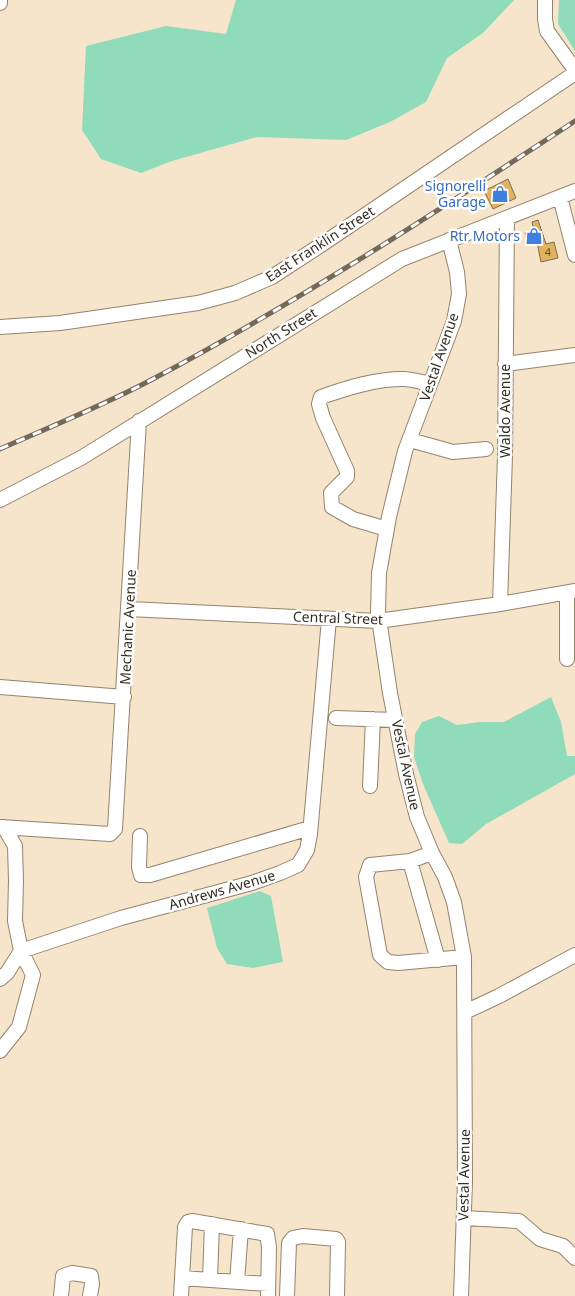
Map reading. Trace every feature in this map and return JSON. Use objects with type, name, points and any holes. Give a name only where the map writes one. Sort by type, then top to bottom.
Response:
[{"type":"street","points":[[545,0],[547,30],[575,72]]},
{"type":"street","name":"East Franklin Street","points":[[0,327],[69,322],[198,303],[235,293],[272,277],[575,72]]},
{"type":"street","name":"North Street","points":[[0,500],[81,458],[388,266],[575,191]]},
{"type":"street","points":[[560,197],[575,255]]},
{"type":"street","name":"Waldo Avenue","points":[[500,604],[505,456],[507,218]]},
{"type":"street","name":"Vestal Avenue","points":[[449,240],[457,272],[459,294],[454,321],[410,440],[387,529],[379,573],[378,621],[406,774],[415,808],[432,853],[445,877],[454,902],[464,958],[466,1012],[464,1218],[461,1296]]},
{"type":"street","points":[[505,364],[575,354]]},
{"type":"street","points":[[387,529],[353,519],[332,507],[331,494],[347,477],[323,418],[319,404],[321,396],[350,386],[381,381],[404,379],[430,384]]},
{"type":"street","name":"Mechanic Avenue","points":[[2,827],[110,834],[114,832],[124,697],[139,421]]},
{"type":"street","points":[[410,440],[453,452],[486,449]]},
{"type":"street","points":[[567,659],[571,592]]},
{"type":"street","name":"Central Street","points":[[129,609],[378,621],[571,592]]},
{"type":"street","name":"Andrews Avenue","points":[[21,951],[121,918],[252,884],[298,865],[304,856],[310,828],[329,619]]},
{"type":"street","points":[[0,687],[124,697]]},
{"type":"street","points":[[336,718],[395,720]]},
{"type":"street","points":[[370,786],[373,719]]},
{"type":"street","points":[[0,1051],[19,1027],[33,975],[21,951],[15,921],[15,846],[2,827]]},
{"type":"street","points":[[140,836],[139,867],[141,875],[150,875],[310,828]]},
{"type":"street","points":[[432,853],[410,861],[370,865],[366,877],[380,955],[388,962],[398,963],[464,958]]},
{"type":"street","points":[[410,861],[438,960]]},
{"type":"street","points":[[0,979],[7,974],[21,951]]},
{"type":"street","points":[[466,1012],[575,954]]},
{"type":"street","points":[[464,1218],[519,1222],[540,1239],[563,1246],[575,1258]]},
{"type":"street","points":[[181,1296],[182,1278],[186,1228],[188,1222],[212,1224],[267,1234],[269,1247],[268,1290],[237,1282],[182,1278]]},
{"type":"street","points":[[210,1280],[212,1224]]},
{"type":"street","points":[[237,1282],[240,1229]]},
{"type":"street","points":[[288,1296],[289,1243],[293,1238],[304,1236],[336,1239],[338,1242],[337,1296]]},
{"type":"street","points":[[61,1296],[63,1276],[72,1273],[91,1276],[90,1296]]},
{"type":"green space","points":[[236,0],[514,0],[483,33],[447,58],[426,102],[390,122],[346,140],[257,137],[172,161],[141,173],[101,159],[82,130],[86,46],[166,26],[226,34]]},
{"type":"green space","points":[[559,0],[575,0],[575,51],[558,24]]},
{"type":"green space","points":[[551,697],[561,722],[567,756],[575,756],[575,774],[486,824],[462,844],[449,843],[423,784],[414,757],[415,734],[422,722],[439,716],[457,725],[480,722],[504,722]]},
{"type":"green space","points":[[260,891],[271,896],[283,962],[253,968],[227,964],[217,948],[207,908]]},
{"type":"building","name":"Signorelli Garage","points":[[508,179],[516,198],[493,209],[484,191]]},
{"type":"building","points":[[538,220],[546,244],[554,242],[558,258],[541,262],[537,242],[528,244],[525,233],[534,231],[532,222]]},
{"type":"railway","points":[[0,449],[132,390],[206,350],[313,288],[575,121]]},
{"type":"place","name":"Signorelli Garage","points":[[500,194]]},
{"type":"place","name":"Rtr Motors","points":[[534,236]]}]
